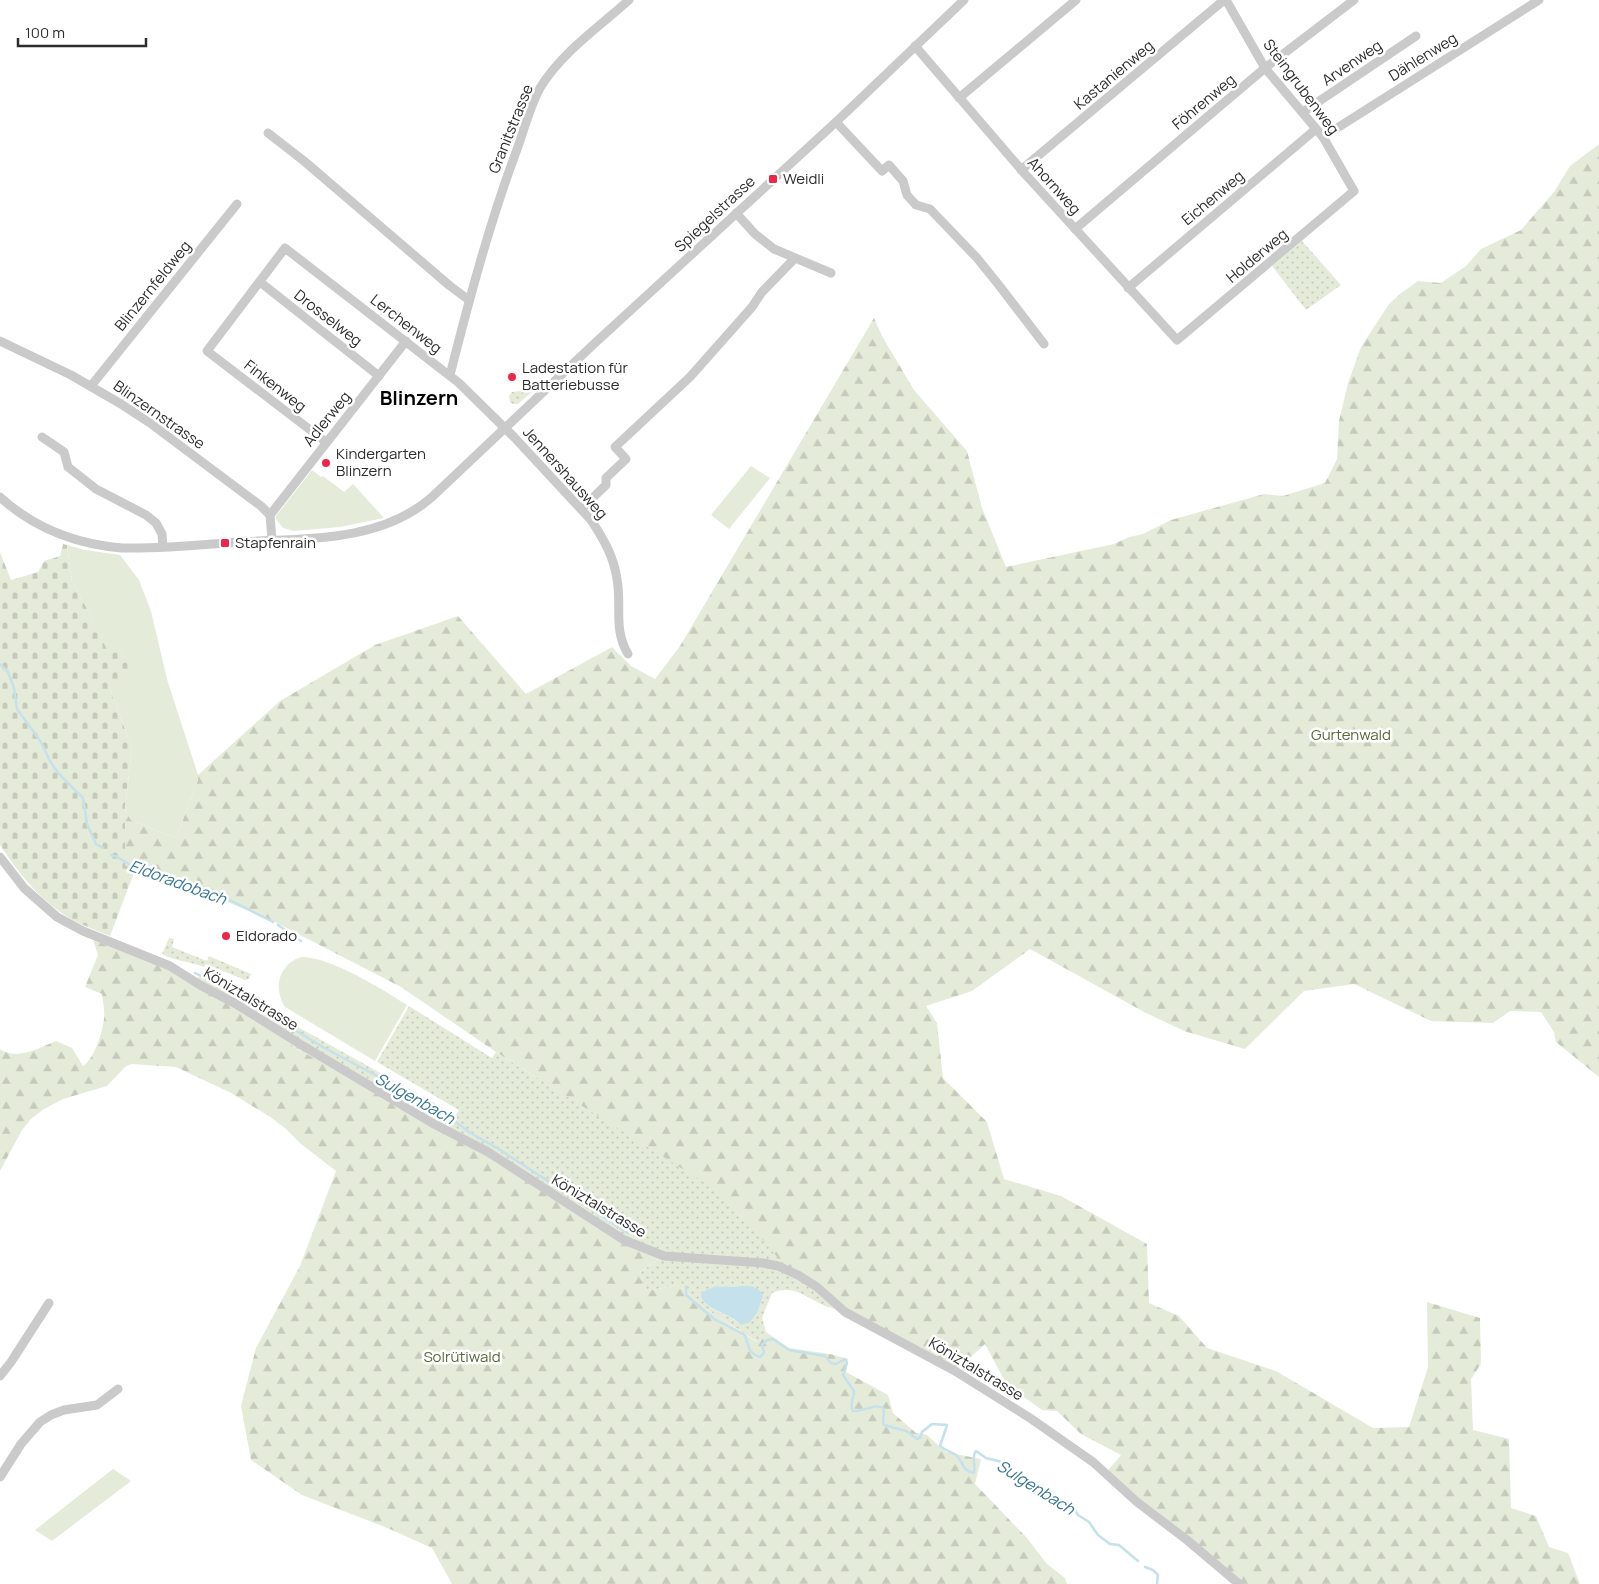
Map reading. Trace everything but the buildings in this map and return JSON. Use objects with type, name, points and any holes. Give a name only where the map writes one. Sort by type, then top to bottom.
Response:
[{"type":"street","name":"Granitstrasse","points":[[450,375],[469,300],[503,188],[541,88],[578,45],[629,0]]},
{"type":"street","name":"Spiegelstrasse","points":[[0,497],[36,524],[72,540],[86,544],[122,548],[272,540],[358,532],[401,519],[422,505],[836,122],[964,0]]},
{"type":"street","points":[[959,98],[1076,0]]},
{"type":"street","name":"Steingrubenweg","points":[[1225,0],[1265,68],[1323,137],[1354,191]]},
{"type":"street","name":"Kastanienweg","points":[[1021,170],[1225,0]]},
{"type":"street","name":"Dählenweg","points":[[1323,137],[1539,0]]},
{"type":"street","name":"Föhrenweg","points":[[1075,229],[1265,68],[1348,2]]},
{"type":"street","name":"Arvenweg","points":[[1303,112],[1416,36]]},
{"type":"street","name":"Ahornweg","points":[[914,46],[1021,170],[1176,340]]},
{"type":"street","points":[[836,122],[882,170],[889,165],[903,181],[907,195],[916,205],[930,209],[976,258],[1044,344]]},
{"type":"street","name":"Eichenweg","points":[[1128,288],[1316,129]]},
{"type":"street","points":[[268,133],[469,300]]},
{"type":"street","name":"Holderweg","points":[[1176,340],[1354,191]]},
{"type":"street","name":"Blinzernfeldweg","points":[[91,386],[237,204]]},
{"type":"street","points":[[736,213],[762,240],[779,252],[831,273]]},
{"type":"street","name":"Lerchenweg","points":[[260,282],[285,248],[450,375],[505,427]]},
{"type":"street","points":[[581,509],[606,485],[606,478],[626,459],[615,447],[690,377],[752,307],[762,292],[794,258]]},
{"type":"street","name":"Finkenweg","points":[[260,282],[207,351],[326,442]]},
{"type":"street","name":"Drosselweg","points":[[260,282],[379,376]]},
{"type":"street","name":"Blinzernstrasse","points":[[0,341],[91,386],[150,423],[270,515]]},
{"type":"street","name":"Adlerweg","points":[[270,515],[406,341]]},
{"type":"street","name":"Jennershausweg","points":[[505,427],[581,509],[600,534],[613,560],[618,579],[619,630],[628,654]]},
{"type":"street","points":[[42,437],[64,452],[68,467],[96,489],[156,522],[162,534],[163,547]]},
{"type":"street","points":[[270,515],[272,540]]},
{"type":"street","name":"Köniztalstrasse","points":[[0,857],[24,888],[57,917],[70,925],[170,966],[432,1123],[496,1158],[624,1240],[664,1256],[763,1263],[778,1266],[798,1275],[817,1287],[845,1312],[955,1371],[1093,1462],[1138,1502],[1239,1584]]},
{"type":"street","points":[[0,1376],[49,1303]]},
{"type":"street","points":[[0,1477],[21,1444],[40,1422],[64,1410],[96,1404],[118,1389]]},
{"type":"green space","name":"Gurtenwald","points":[[1599,144],[1599,1077],[1556,1042],[1554,1032],[1541,1012],[1510,1011],[1493,1023],[1431,1021],[1354,984],[1304,991],[1245,1049],[1184,1031],[1146,1013],[1030,949],[972,991],[926,1006],[937,1023],[943,1078],[987,1122],[1004,1179],[1061,1196],[1147,1244],[1149,1303],[1179,1316],[1207,1348],[1276,1371],[1373,1428],[1409,1427],[1428,1367],[1427,1302],[1480,1318],[1481,1364],[1471,1379],[1473,1430],[1509,1439],[1511,1508],[1536,1516],[1549,1547],[1568,1553],[1580,1584],[1238,1584],[1105,1474],[1121,1455],[1081,1434],[1057,1411],[1042,1410],[1007,1385],[985,1344],[955,1371],[845,1311],[781,1261],[713,1188],[496,1052],[401,987],[273,921],[151,870],[135,870],[125,866],[125,809],[131,820],[176,838],[198,780],[198,775],[280,701],[375,645],[458,616],[526,694],[612,647],[631,666],[655,679],[680,646],[874,318],[882,336],[914,390],[967,451],[982,508],[1006,567],[1114,544],[1129,537],[1143,534],[1171,520],[1264,494],[1283,496],[1325,483],[1337,459],[1339,421],[1348,383],[1361,347],[1389,304],[1418,281],[1441,283],[1466,266],[1481,249],[1521,230],[1554,192],[1570,166]]},
{"type":"green space","points":[[1302,241],[1341,285],[1306,310],[1272,266]]},
{"type":"green space","points":[[541,382],[518,404],[510,402],[509,396],[512,392],[520,391]]},
{"type":"green space","points":[[751,466],[770,478],[729,529],[711,515]]},
{"type":"green space","points":[[312,470],[344,492],[353,484],[384,518],[340,527],[294,531],[283,528],[276,519],[276,516]]},
{"type":"green space","points":[[63,544],[67,545],[72,582],[109,653],[122,650],[133,677],[110,689],[132,748],[125,809],[125,865],[135,870],[110,936],[84,926],[60,912],[42,898],[27,882],[0,845],[0,552],[11,580],[38,572],[44,561],[60,556]]},
{"type":"green space","points":[[67,545],[85,550],[120,555],[139,580],[151,611],[167,679],[198,775],[198,780],[176,838],[131,820],[125,809],[132,748],[110,689],[132,676],[122,650],[109,654],[72,582]]},
{"type":"green space","points":[[169,938],[174,939],[172,947],[207,961],[209,956],[251,974],[249,979],[245,980],[206,964],[204,967],[173,959],[162,954]]},
{"type":"green space","name":"Solrütiwald","points":[[93,940],[150,961],[196,981],[264,1020],[296,1049],[373,1087],[624,1240],[663,1256],[640,1272],[643,1285],[647,1291],[678,1285],[709,1311],[757,1342],[766,1332],[789,1348],[830,1354],[848,1359],[846,1372],[888,1395],[893,1413],[916,1433],[927,1435],[946,1452],[981,1459],[975,1484],[1027,1538],[1047,1564],[1065,1578],[1067,1584],[452,1584],[432,1548],[385,1527],[302,1495],[251,1460],[241,1406],[256,1348],[300,1266],[336,1171],[269,1116],[231,1093],[176,1067],[131,1064],[125,1067],[107,1086],[63,1099],[44,1109],[31,1119],[22,1130],[0,1171],[0,1049],[14,1054],[21,1054],[56,1041],[72,1048],[83,1066],[87,1062],[97,1045],[102,1031],[104,1016],[102,994],[85,987],[98,955]]},
{"type":"green space","points":[[301,957],[313,958],[340,968],[407,1005],[375,1061],[285,1007],[279,992],[280,978],[287,966]]},
{"type":"green space","points":[[202,973],[223,979],[287,1021],[456,1115],[459,1110],[377,1062],[409,1006],[492,1058],[496,1052],[713,1187],[742,1217],[845,1311],[825,1306],[794,1291],[787,1290],[772,1293],[762,1318],[766,1332],[758,1342],[709,1311],[678,1285],[647,1291],[643,1285],[640,1272],[662,1257],[640,1248],[373,1087],[296,1049],[264,1020],[196,981]],"holes":[[[730,1286],[744,1286],[756,1289],[763,1296],[758,1311],[741,1325],[709,1306],[701,1297]]]},
{"type":"green space","points":[[113,1469],[131,1481],[52,1541],[35,1530]]},
{"type":"water","points":[[744,1286],[758,1289],[763,1296],[758,1311],[750,1322],[741,1325],[731,1317],[709,1306],[701,1297],[702,1292],[714,1287]]},
{"type":"waterway","name":"Sulgenbach","points":[[0,664],[8,672],[14,688],[17,709],[41,742],[58,773],[83,798],[87,824],[96,844]]},
{"type":"waterway","name":"Eldoradobach","points":[[96,844],[103,848]]},
{"type":"waterway","name":"Eldoradobach","points":[[111,855],[137,869],[147,869],[222,896],[273,922]]},
{"type":"waterway","name":"Eldoradobach","points":[[278,925],[301,941]]},
{"type":"waterway","name":"Sulgenbach","points":[[195,973],[234,992],[321,1046],[439,1109],[469,1132],[502,1151],[628,1233]]},
{"type":"waterway","name":"Sulgenbach","points":[[686,1287],[686,1295],[714,1319],[745,1335],[750,1349],[756,1356],[760,1357],[764,1353],[762,1345],[767,1340],[773,1339],[789,1350],[825,1356],[831,1363],[836,1364],[845,1359],[847,1363],[843,1375],[854,1391],[853,1411],[876,1406],[883,1408],[884,1425],[906,1431],[917,1439],[932,1424],[947,1425],[940,1446],[956,1455],[966,1470],[974,1473],[974,1456],[976,1451],[986,1458],[1002,1462],[1015,1473],[1034,1482],[1038,1487],[1059,1498],[1069,1509],[1075,1510],[1078,1515],[1089,1522],[1098,1535],[1110,1544],[1119,1545],[1138,1561]]},
{"type":"waterway","name":"Sulgenbach","points":[[1145,1567],[1153,1570],[1158,1575],[1157,1584]]},
{"type":"place","name":"Weidli","points":[[773,179]]},
{"type":"place","name":"Ladestation für Batteriebusse","points":[[512,377]]},
{"type":"place","name":"Kindergarten Blinzern","points":[[326,463]]},
{"type":"place","name":"Stapfenrain","points":[[225,543]]},
{"type":"place","name":"Eldorado","points":[[226,936]]},
{"type":"district","name":"Blinzern","points":[[419,398]]}]
